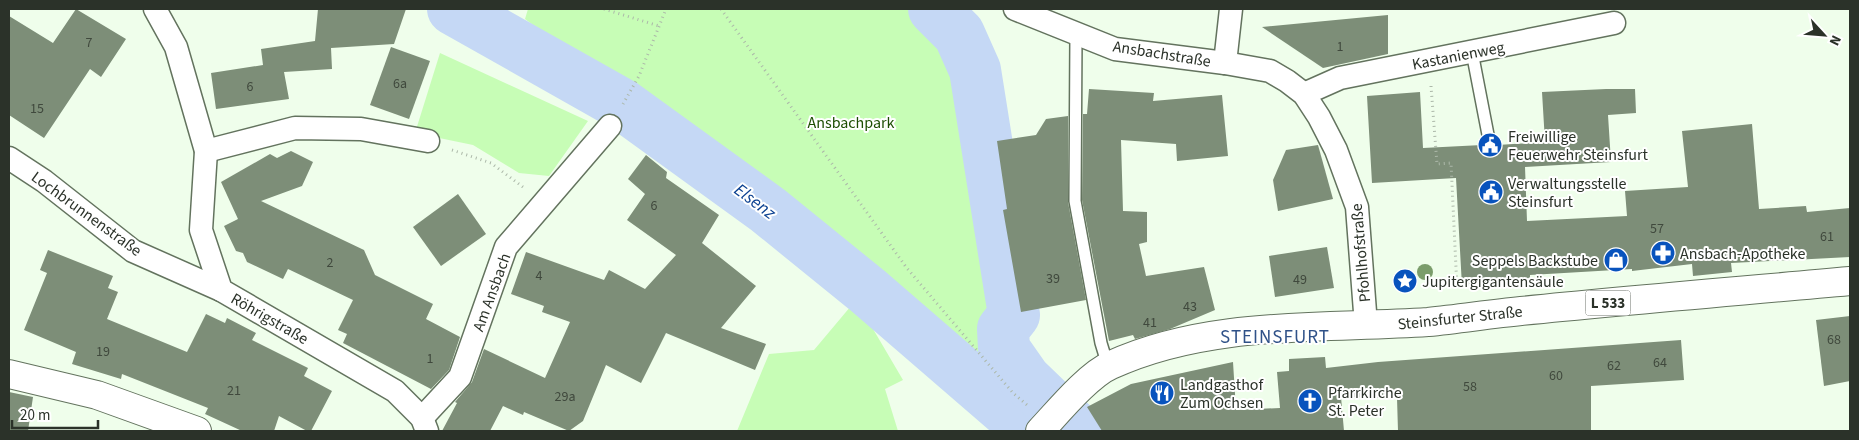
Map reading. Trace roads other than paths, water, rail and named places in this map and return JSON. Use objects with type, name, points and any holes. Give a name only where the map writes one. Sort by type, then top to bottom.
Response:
[{"type":"main road","name":"Steinsfurter Straße","points":[[1040,431],[1082,388],[1108,366],[1145,351],[1188,338],[1275,329],[1430,321],[1519,311],[1850,281]]},
{"type":"main road","points":[[9,374],[97,395],[192,430]]},
{"type":"street","name":"Röhrigstraße","points":[[155,9],[176,47],[206,151],[201,230],[221,290],[396,391],[425,425]]},
{"type":"street","name":"Ansbachstraße","points":[[1015,9],[1115,48],[1226,63]]},
{"type":"street","points":[[1226,63],[1231,9]]},
{"type":"street","name":"Kastanienweg","points":[[1304,94],[1340,78],[1614,23]]},
{"type":"street","name":"Pfohlhofstraße","points":[[1226,63],[1270,71],[1304,94],[1324,125],[1353,190],[1357,207],[1366,325]]},
{"type":"street","name":"Am Ansbach","points":[[425,425],[460,377],[506,247],[610,126]]},
{"type":"street","points":[[206,151],[296,128],[361,129],[428,141]]},
{"type":"street","name":"Lochbrunnenstraße","points":[[9,158],[44,181],[133,251],[221,290]]},
{"type":"lane","points":[[1076,34],[1074,201],[1101,343],[1108,366]]},
{"type":"lane","points":[[1472,52],[1490,145]]},
{"type":"waterway","name":"Elsenz","points":[[453,9],[623,105],[768,210],[868,291],[1030,431]]},
{"type":"waterway","name":"Elsenz","points":[[934,9],[959,34],[975,70],[1014,315],[1003,329],[1004,349],[1025,379],[1079,431]]},
{"type":"place","name":"Freiwillige Feuerwehr Steinsfurt","points":[[1490,145]]},
{"type":"place","name":"Verwaltungsstelle Steinsfurt","points":[[1491,192]]},
{"type":"place","name":"Ansbach-Apotheke","points":[[1663,253]]},
{"type":"place","name":"Seppels Backstube","points":[[1616,260]]},
{"type":"place","name":"Jupitergigantensäule","points":[[1405,281]]},
{"type":"place","name":"Landgasthof Zum Ochsen","points":[[1162,393]]},
{"type":"place","name":"Pfarrkirche St. Peter","points":[[1310,401]]},
{"type":"district","name":"STEINSFURT","points":[[1275,336]]},
{"type":"park label","name":"Ansbachpark","points":[[851,122]]}]
